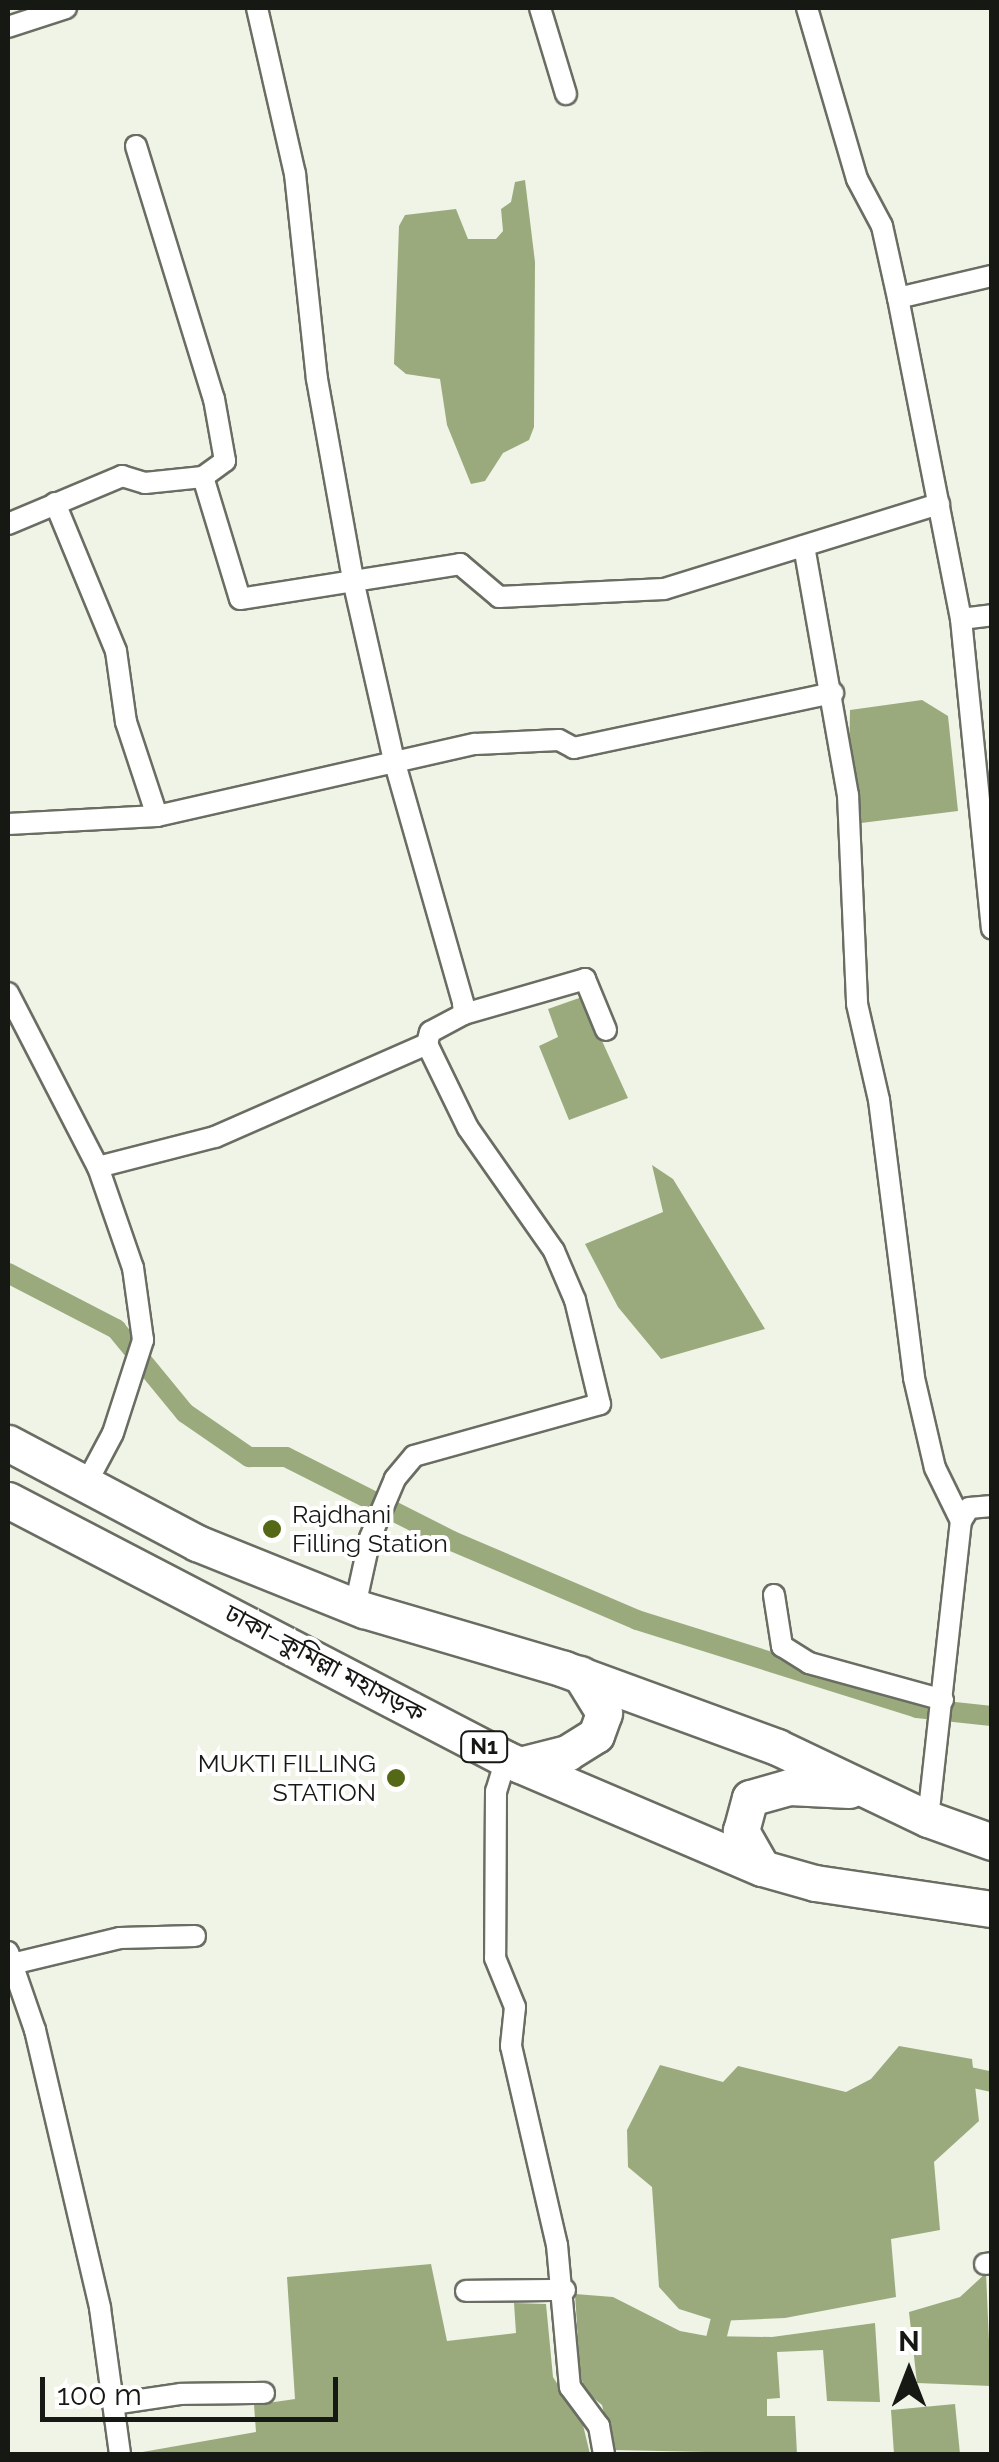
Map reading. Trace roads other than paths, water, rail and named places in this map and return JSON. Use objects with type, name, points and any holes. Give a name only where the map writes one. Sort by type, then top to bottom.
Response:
[{"type":"highway","name":"ঢাকা–কুমিল্লা মহাসড়ক","points":[[8,1440],[196,1543],[355,1606],[580,1674],[777,1746],[928,1820],[992,1842]]},
{"type":"highway","name":"ঢাকা–কুমিল্লা মহাসড়ক","points":[[8,1500],[513,1762],[762,1868],[815,1884],[992,1909]]},
{"type":"highway","points":[[513,1762],[566,1753],[596,1735],[602,1704],[580,1674]]},
{"type":"highway","points":[[762,1868],[741,1831],[750,1798],[789,1786],[870,1792]]},
{"type":"street","points":[[8,27],[66,8]]},
{"type":"street","points":[[257,8],[296,174],[316,379],[352,580],[394,760],[464,1014]]},
{"type":"street","points":[[540,8],[566,94]]},
{"type":"street","points":[[806,8],[857,179],[882,226],[898,298],[961,619],[992,928]]},
{"type":"street","points":[[8,524],[122,476],[145,484],[203,476],[225,461],[214,400],[136,146]]},
{"type":"street","points":[[898,298],[992,276]]},
{"type":"street","points":[[203,476],[240,599],[460,564],[499,598],[664,588],[939,504]]},
{"type":"street","points":[[55,502],[116,650],[126,722],[157,816]]},
{"type":"street","points":[[804,546],[848,795],[857,1004],[880,1100],[914,1378],[935,1468],[961,1521]]},
{"type":"street","points":[[961,619],[992,615]]},
{"type":"street","points":[[8,824],[157,816],[475,744],[559,740],[574,748],[832,692]]},
{"type":"street","points":[[355,1606],[370,1538],[396,1479],[414,1456],[434,1447],[600,1404],[575,1300],[554,1251],[468,1128],[427,1044],[430,1032],[464,1014],[585,980],[606,1030]]},
{"type":"street","points":[[8,992],[98,1166],[133,1268],[144,1340],[130,1386],[87,1482]]},
{"type":"street","points":[[98,1166],[215,1137],[427,1044]]},
{"type":"street","points":[[928,1820],[961,1521],[968,1508],[992,1506]]},
{"type":"street","points":[[774,1595],[782,1646],[809,1663],[942,1700]]},
{"type":"street","points":[[513,1762],[496,1790],[495,1958],[514,2008],[511,2046],[565,2290],[570,2387],[599,2426],[604,2454]]},
{"type":"street","points":[[120,2454],[65,2156],[10,1958],[120,1938],[195,1936]]},
{"type":"street","points":[[466,2292],[565,2290]]},
{"type":"street","points":[[113,2404],[180,2394],[264,2393]]},
{"type":"waterway","points":[[8,1273],[116,1329],[185,1413],[249,1457],[286,1457],[452,1541],[637,1620],[917,1708],[992,1716]]},
{"type":"waterway","points":[[955,2074],[992,2082]]},
{"type":"waterway","points":[[711,2359],[727,2295]]},
{"type":"place","name":"Rajdhani Filling Station","points":[[272,1529]]},
{"type":"place","name":"MUKTI FILLING STATION","points":[[396,1778]]}]
